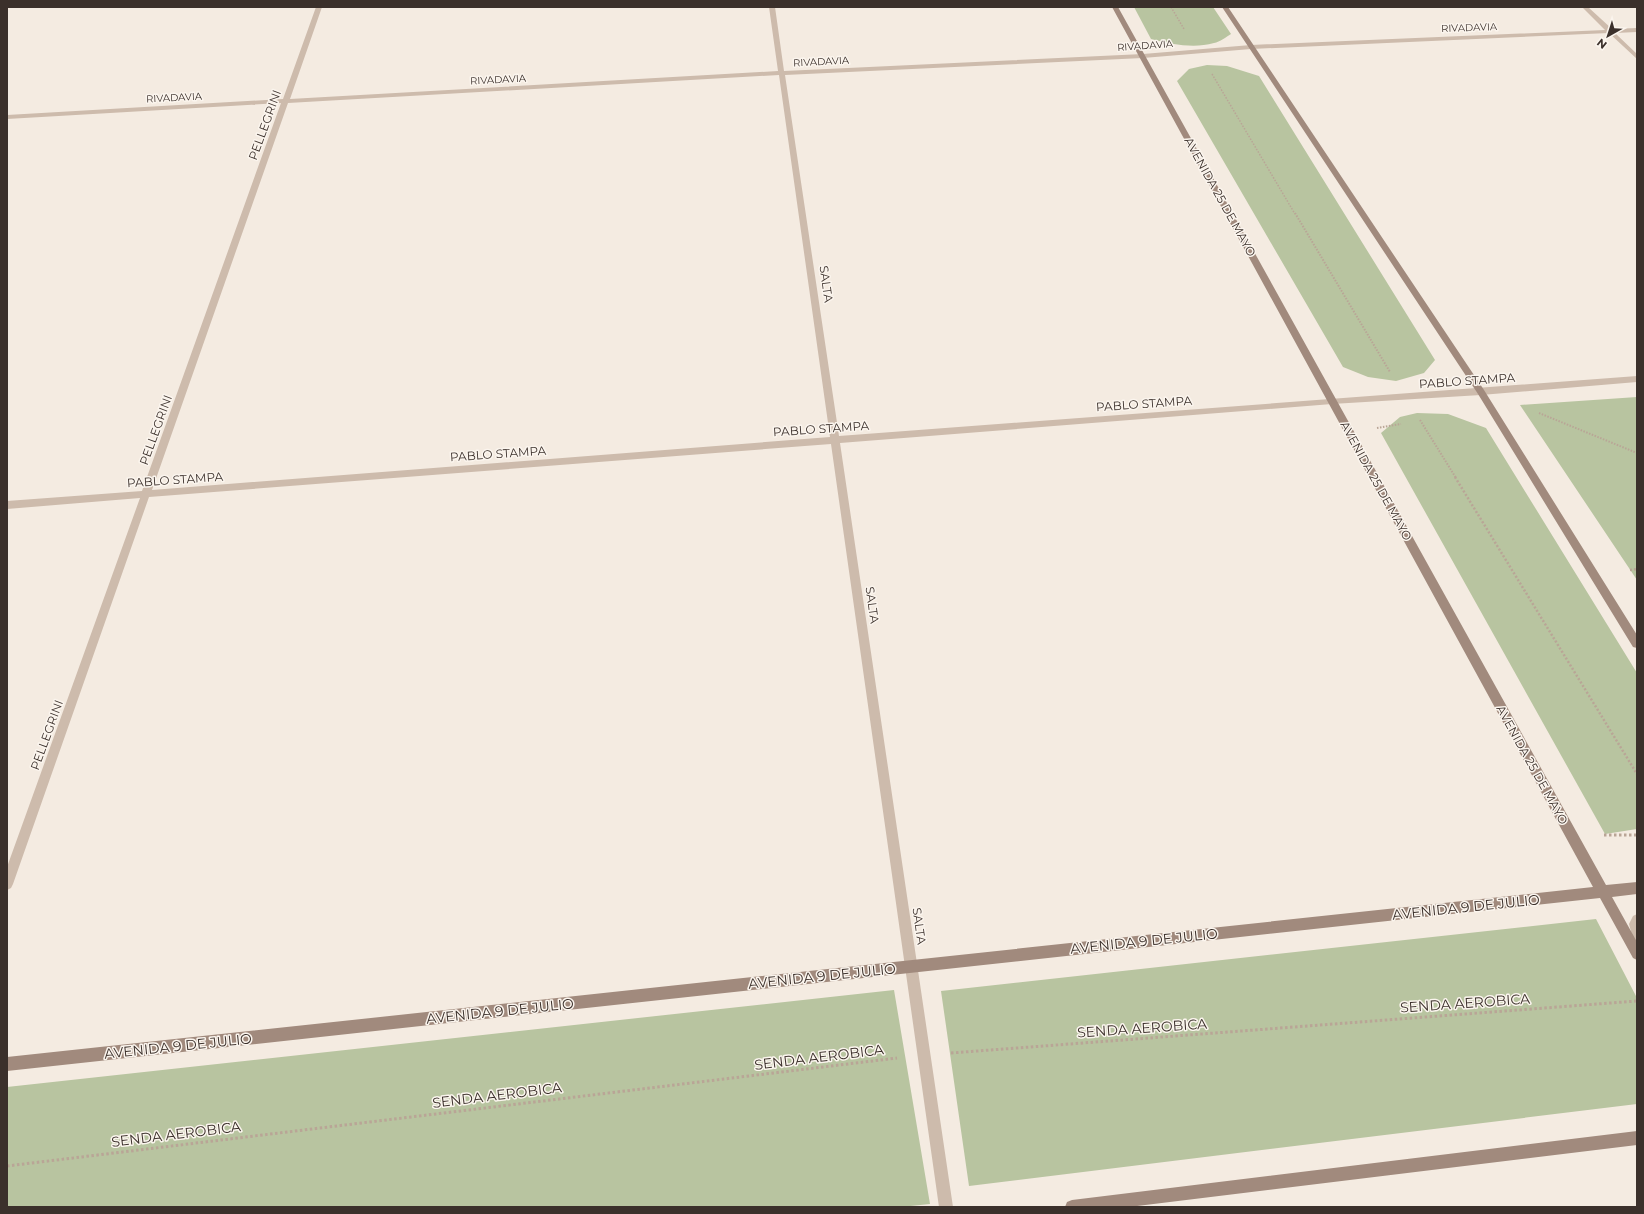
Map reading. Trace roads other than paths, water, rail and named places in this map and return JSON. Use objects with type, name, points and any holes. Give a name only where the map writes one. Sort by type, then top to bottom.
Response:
[{"type":"main road","name":"AVENIDA 25 DE MAYO","points":[[1115,7],[1637,954]]},
{"type":"main road","points":[[1225,7],[1480,392],[1637,644]]},
{"type":"main road","name":"AVENIDA 9 DE JULIO","points":[[7,1064],[1637,888]]},
{"type":"main road","points":[[1072,1207],[1637,1138]]},
{"type":"street","name":"PELLEGRINI","points":[[7,884],[319,7]]},
{"type":"street","name":"SALTA","points":[[772,7],[946,1207]]},
{"type":"street","points":[[1585,7],[1637,56]]},
{"type":"street","name":"RIVADAVIA","points":[[7,117],[782,73],[1143,56],[1251,47],[1637,30]]},
{"type":"street","name":"PABLO STAMPA","points":[[7,505],[1332,401],[1480,392],[1637,379]]},
{"type":"street","points":[[1637,920],[1635,924],[1637,935]]}]
